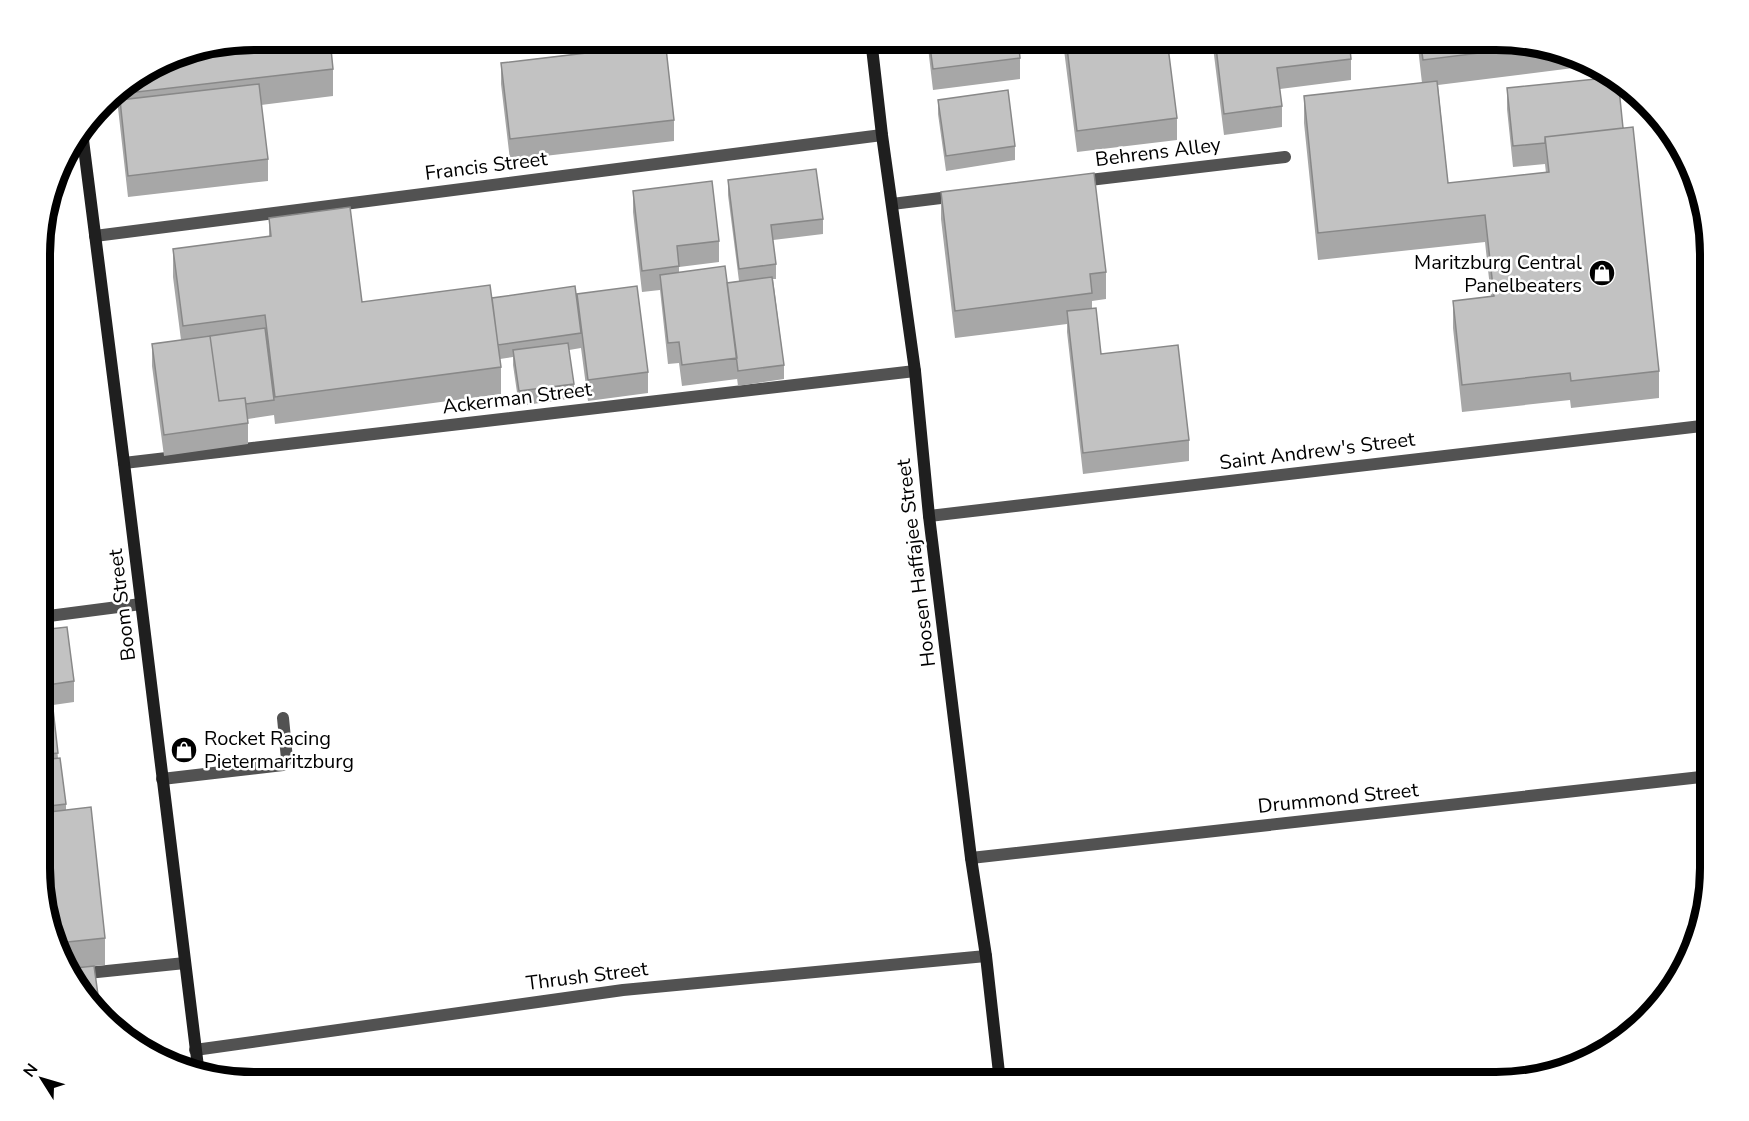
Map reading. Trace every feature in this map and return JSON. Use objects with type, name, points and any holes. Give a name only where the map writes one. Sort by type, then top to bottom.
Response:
[{"type":"street","name":"Hoosen Haffajee Street","points":[[872,50],[915,371],[929,516],[971,858],[986,956],[998,1071]]},
{"type":"street","name":"Francis Street","points":[[95,237],[882,135]]},
{"type":"street","name":"Boom Street","points":[[83,141],[197,1064]]},
{"type":"street","name":"Behrens Alley","points":[[1066,183],[1285,157]]},
{"type":"street","points":[[892,204],[973,194]]},
{"type":"street","name":"Ackerman Street","points":[[124,463],[915,371]]},
{"type":"street","name":"Saint Andrew's Street","points":[[929,516],[1699,426]]},
{"type":"street","points":[[50,616],[141,604]]},
{"type":"street","points":[[162,778],[283,765],[288,759],[283,718]]},
{"type":"street","name":"Drummond Street","points":[[971,858],[1699,777]]},
{"type":"street","name":"Thrush Street","points":[[195,1050],[623,990],[986,956]]},
{"type":"street","points":[[80,974],[185,963]]},
{"type":"building","points":[[331,50],[333,69],[128,93],[152,77],[188,60],[227,51]]},
{"type":"building","points":[[586,50],[666,50],[674,120],[510,139],[501,63],[586,53]]},
{"type":"building","points":[[930,50],[1019,50],[1020,58],[933,69]]},
{"type":"building","points":[[1067,50],[1168,50],[1177,118],[1077,131]]},
{"type":"building","points":[[1216,50],[1350,50],[1351,59],[1277,68],[1282,106],[1224,114]]},
{"type":"building","points":[[1422,50],[1502,50],[1423,60]]},
{"type":"building","points":[[1600,79],[1619,92],[1623,128],[1545,137],[1545,143],[1513,146],[1507,88]]},
{"type":"building","points":[[1437,81],[1448,183],[1549,172],[1545,137],[1633,127],[1659,371],[1571,381],[1570,373],[1462,385],[1453,301],[1494,296],[1485,215],[1318,233],[1304,96]]},
{"type":"building","points":[[259,84],[268,159],[128,176],[120,100]]},
{"type":"building","points":[[1008,90],[1015,146],[946,156],[938,100]]},
{"type":"building","points":[[816,169],[823,219],[771,225],[776,264],[739,269],[728,180]]},
{"type":"building","points":[[1094,173],[1106,272],[1090,274],[1092,293],[955,311],[941,192]]},
{"type":"building","points":[[712,181],[719,241],[677,246],[679,266],[642,271],[633,191]]},
{"type":"building","points":[[350,207],[362,302],[490,285],[501,367],[275,397],[265,315],[183,326],[173,249],[271,236],[269,218]]},
{"type":"building","points":[[725,266],[737,358],[682,365],[679,342],[668,343],[660,275]]},
{"type":"building","points":[[772,277],[784,365],[738,371],[727,283]]},
{"type":"building","points":[[575,286],[581,333],[498,345],[492,298]]},
{"type":"building","points":[[637,286],[648,372],[588,380],[577,294]]},
{"type":"building","points":[[1096,308],[1101,354],[1178,345],[1189,440],[1083,453],[1067,311]]},
{"type":"building","points":[[265,328],[274,400],[246,404],[245,398],[219,401],[210,336]]},
{"type":"building","points":[[210,336],[219,401],[245,398],[248,423],[164,435],[152,344]]},
{"type":"building","points":[[568,343],[574,384],[519,391],[513,350]]},
{"type":"building","points":[[67,627],[74,681],[50,685],[50,629]]},
{"type":"building","points":[[50,691],[58,753],[50,754]]},
{"type":"building","points":[[60,758],[66,804],[50,806],[50,759]]},
{"type":"building","points":[[91,807],[105,938],[64,942],[56,920],[51,894],[50,812]]},
{"type":"building","points":[[94,966],[99,1000],[92,992],[76,968]]},
{"type":"place","name":"Maritzburg Central Panelbeaters","points":[[1602,273]]},
{"type":"place","name":"Rocket Racing Pietermaritzburg","points":[[184,750]]}]
